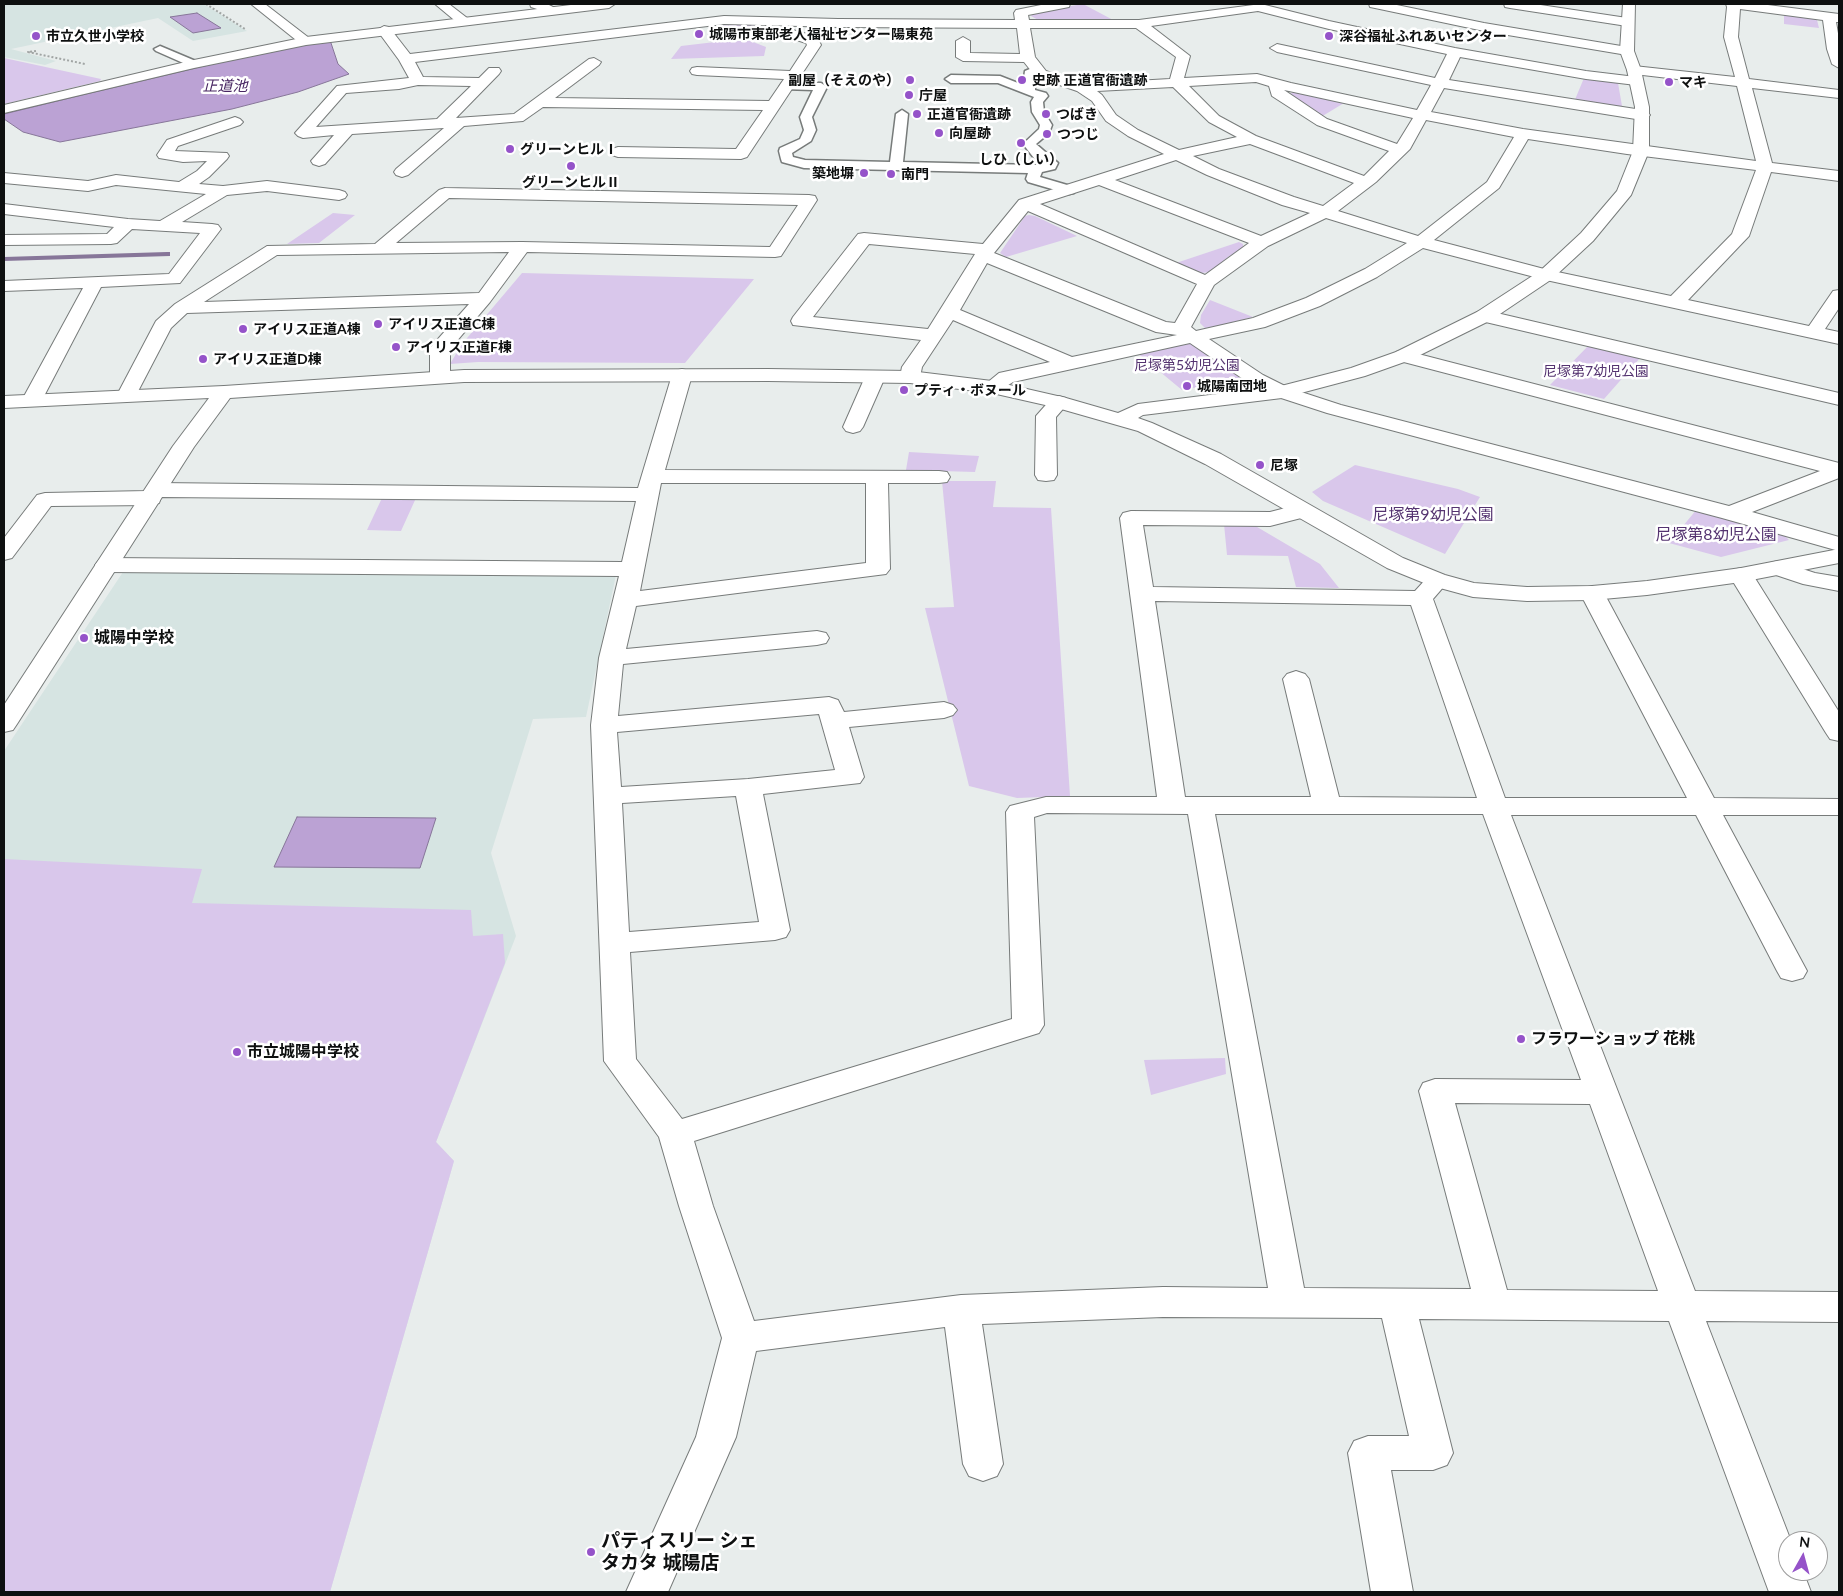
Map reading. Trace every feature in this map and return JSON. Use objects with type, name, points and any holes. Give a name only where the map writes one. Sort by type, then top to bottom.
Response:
[{"type":"street","points":[[257,4],[306,41]]},
{"type":"street","points":[[440,4],[464,21]]},
{"type":"street","points":[[536,4],[552,10]]},
{"type":"street","points":[[4,109],[194,64],[306,41],[609,4]]},
{"type":"street","points":[[1009,4],[1025,17],[1033,63],[1041,74],[1082,88],[1096,98],[1111,118],[1133,133],[1213,172],[1288,201],[1421,242],[1546,275],[1839,338]]},
{"type":"street","points":[[1025,17],[1064,4]]},
{"type":"street","points":[[1375,4],[1484,27],[1627,51]]},
{"type":"street","points":[[1257,78],[1277,48],[1286,40],[1330,25],[1417,4]]},
{"type":"street","points":[[1510,4],[1627,22]]},
{"type":"street","points":[[1122,419],[1138,410],[1282,392],[1358,372],[1403,356],[1484,316],[1546,275],[1588,237],[1620,198],[1641,151],[1642,115],[1635,76],[1627,51],[1629,4]]},
{"type":"street","points":[[1675,303],[1740,236],[1765,166],[1730,37],[1733,4],[1834,18],[1834,49],[1839,64]]},
{"type":"street","points":[[406,60],[724,20],[952,23],[1025,17],[1139,24],[1258,7],[1330,25],[1455,52],[1586,75],[1744,83],[1839,94]]},
{"type":"street","points":[[802,8],[838,23]]},
{"type":"street","points":[[701,10],[724,20]]},
{"type":"street","points":[[919,10],[952,23]]},
{"type":"street","points":[[618,152],[741,154],[814,45],[812,40],[744,20]]},
{"type":"street","points":[[1139,24],[1183,56],[1176,82]]},
{"type":"street","points":[[384,30],[406,60],[418,81]]},
{"type":"street","points":[[963,41],[963,57],[1033,63]]},
{"type":"street","points":[[1277,48],[1440,82],[1642,115]]},
{"type":"street","points":[[1186,333],[1207,282],[1262,242],[1326,212],[1366,182],[1400,150],[1422,115],[1455,52]]},
{"type":"street","points":[[483,82],[418,81],[399,85],[342,89],[303,133],[518,118],[594,62]]},
{"type":"street","points":[[442,123],[494,70]]},
{"type":"street","points":[[697,71],[790,80]]},
{"type":"street","points":[[1082,88],[1257,78],[1276,84],[1422,115],[1523,134],[1839,176]]},
{"type":"street","points":[[1176,82],[1214,119],[1251,139],[1366,182]]},
{"type":"street","points":[[1276,84],[1277,93],[1322,122],[1400,150]]},
{"type":"street","points":[[540,102],[773,106]]},
{"type":"street","points":[[182,187],[202,174],[221,156],[183,157],[165,155],[172,143],[235,122]]},
{"type":"street","points":[[402,172],[460,122]]},
{"type":"street","points":[[319,161],[347,130]]},
{"type":"street","points":[[992,387],[1006,377],[1186,333],[1258,323],[1313,302],[1371,273],[1421,242],[1493,185],[1523,134]]},
{"type":"street","points":[[910,378],[912,367],[949,312],[985,252],[1025,204],[1176,155],[1251,139]]},
{"type":"street","points":[[4,178],[88,186],[116,180],[223,191],[267,186],[339,195]]},
{"type":"street","points":[[1100,180],[1262,242]]},
{"type":"street","points":[[163,226],[223,191]]},
{"type":"street","points":[[127,395],[140,365],[163,325],[182,308],[273,250],[522,247],[775,252],[809,200],[445,193],[380,248]]},
{"type":"street","points":[[1025,204],[1207,282]]},
{"type":"street","points":[[4,209],[128,224],[212,229],[174,279],[4,286]]},
{"type":"street","points":[[4,240],[111,239],[128,224]]},
{"type":"street","points":[[932,335],[800,321],[864,238],[985,252],[1163,328],[1186,333],[1256,379],[1282,392],[1334,409],[1730,513],[1839,544]]},
{"type":"street","points":[[440,377],[440,348],[484,298],[522,247]]},
{"type":"street","points":[[32,400],[95,282]]},
{"type":"street","points":[[1813,333],[1839,295]]},
{"type":"street","points":[[182,308],[484,298]]},
{"type":"street","points":[[949,312],[1069,363]]},
{"type":"street","points":[[1484,316],[1839,400]]},
{"type":"street","points":[[1403,356],[1839,470]]},
{"type":"street","points":[[4,402],[224,392],[440,377],[682,374],[875,377],[910,378],[992,387],[1059,402],[1145,427],[1213,459],[1395,563],[1429,589],[1494,806],[1790,1592]]},
{"type":"street","points":[[647,1592],[716,1438],[741,1338],[696,1206],[674,1134],[620,1061],[604,725],[611,658],[626,600],[650,486],[682,374]]},
{"type":"street","points":[[853,427],[875,377]]},
{"type":"street","points":[[4,723],[184,446],[224,392]]},
{"type":"street","points":[[1046,474],[1037,419],[1046,416],[1059,402]]},
{"type":"street","points":[[1730,513],[1839,470]]},
{"type":"street","points":[[626,600],[878,569],[878,477]]},
{"type":"street","points":[[4,553],[44,500],[154,494],[650,486],[878,477],[939,477]]},
{"type":"street","points":[[1289,1304],[1141,594],[1131,518],[1270,519],[1302,511]]},
{"type":"street","points":[[1141,594],[1429,589],[1527,594],[1592,593],[1741,576],[1839,556]]},
{"type":"street","points":[[107,566],[632,569]]},
{"type":"street","points":[[1778,568],[1811,580],[1839,584]]},
{"type":"street","points":[[1741,576],[1839,733]]},
{"type":"street","points":[[1592,593],[1792,971]]},
{"type":"street","points":[[611,658],[817,638]]},
{"type":"street","points":[[1296,678],[1327,806]]},
{"type":"street","points":[[604,725],[829,705],[850,777],[748,787],[607,796]]},
{"type":"street","points":[[834,721],[944,710]]},
{"type":"street","points":[[614,943],[775,930],[748,787]]},
{"type":"street","points":[[674,1134],[1028,1025],[1020,812],[1046,805],[1839,807]]},
{"type":"street","points":[[1493,1305],[1435,1091],[1602,1092]]},
{"type":"street","points":[[741,1338],[961,1310],[1163,1302],[1839,1307]]},
{"type":"street","points":[[1392,1592],[1368,1453],[1433,1453],[1397,1304]]},
{"type":"street","points":[[961,1310],[984,1464]]},
{"type":"lane","points":[[160,49],[194,64]]},
{"type":"lane","points":[[1029,92],[1029,73],[1033,63]]},
{"type":"lane","points":[[790,80],[821,87],[806,117],[810,130],[805,141],[785,151],[787,160],[804,164],[1036,169],[1050,166],[1052,163],[1039,155],[1029,144],[1044,130],[1046,124],[1038,112],[1038,102],[1042,96],[1000,80],[951,79]]},
{"type":"lane","points":[[896,166],[902,114]]},
{"type":"lane","points":[[1036,169],[1032,179],[1069,190]]},
{"type":"path","points":[[206,4],[269,48]]},
{"type":"path","points":[[36,51],[28,52],[84,64]]},
{"type":"shaded area","name":"市立久世小学校","points":[[4,4],[204,4],[247,31],[193,41],[158,18],[11,49],[56,61],[45,65],[4,57]]},
{"type":"shaded area","name":"市立城陽中学校","points":[[123,572],[616,575],[586,717],[533,719],[491,853],[516,936],[436,1142],[454,1161],[330,1592],[4,1592],[4,751]]},
{"type":"green space","points":[[1083,4],[1115,21],[1040,21],[1031,16],[1034,12]]},
{"type":"green space","points":[[1784,13],[1811,17],[1817,20],[1819,28],[1784,24]]},
{"type":"green space","points":[[740,21],[765,28],[740,37],[766,47],[764,56],[671,59],[681,46],[732,40],[713,23]]},
{"type":"green space","points":[[4,58],[101,79],[100,81],[4,104]]},
{"type":"green space","points":[[1584,78],[1618,83],[1622,106],[1610,108],[1574,102]]},
{"type":"green space","points":[[1295,92],[1344,103],[1321,117],[1289,94]]},
{"type":"green space","points":[[333,213],[355,215],[319,243],[287,244]]},
{"type":"green space","points":[[1029,215],[1077,236],[1006,257],[1000,253],[1025,216]]},
{"type":"green space","points":[[1239,242],[1243,244],[1243,248],[1228,257],[1210,272],[1201,273],[1176,263]]},
{"type":"green space","points":[[522,273],[754,279],[685,363],[478,362],[450,364],[462,344]]},
{"type":"green space","points":[[1210,300],[1253,317],[1205,328],[1200,323],[1201,315]]},
{"type":"green space","name":"尼塚第5幼児公園","points":[[1191,342],[1247,378],[1182,390],[1136,352]]},
{"type":"green space","name":"尼塚第7幼児公園","points":[[1589,345],[1641,357],[1604,399],[1550,385]]},
{"type":"green space","points":[[909,452],[979,456],[975,472],[906,470]]},
{"type":"green space","name":"尼塚第9幼児公園","points":[[1355,465],[1458,489],[1480,497],[1445,554],[1323,501],[1312,492]]},
{"type":"green space","points":[[942,481],[996,481],[993,507],[1051,508],[1070,796],[1017,798],[969,786],[925,608],[954,607]]},
{"type":"green space","points":[[382,498],[416,498],[401,531],[367,530]]},
{"type":"green space","name":"尼塚第8幼児公園","points":[[1697,509],[1781,532],[1789,540],[1721,557],[1669,543]]},
{"type":"green space","points":[[1224,524],[1252,524],[1320,564],[1339,588],[1296,587],[1288,556],[1227,555]]},
{"type":"green space","name":"市立城陽中学校","points":[[4,859],[202,869],[192,903],[471,910],[473,936],[503,934],[505,963],[436,1142],[454,1161],[330,1592],[4,1592]]},
{"type":"green space","points":[[1225,1058],[1226,1074],[1151,1095],[1144,1060]]},
{"type":"water","points":[[197,13],[221,28],[193,33],[170,17]]},
{"type":"water","name":"正道池","points":[[330,40],[338,64],[349,74],[298,92],[232,109],[60,142],[23,132],[4,119],[4,114],[86,94],[255,54]]},
{"type":"water","points":[[297,817],[436,818],[420,868],[274,867]]},
{"type":"waterway","points":[[4,259],[167,254]]},
{"type":"place","name":"城陽市東部老人福祉センター陽東苑","points":[[699,34]]},
{"type":"place","name":"市立久世小学校","points":[[36,36]]},
{"type":"place","name":"深谷福祉ふれあいセンター","points":[[1329,36]]},
{"type":"place","name":"副屋（そえのや）","points":[[910,80]]},
{"type":"place","name":"史跡 正道官衙遺跡","points":[[1022,80]]},
{"type":"place","name":"マキ","points":[[1669,82]]},
{"type":"place","name":"庁屋","points":[[909,95]]},
{"type":"place","name":"正道官衙遺跡","points":[[917,114]]},
{"type":"place","name":"つばき","points":[[1046,114]]},
{"type":"place","name":"向屋跡","points":[[939,133]]},
{"type":"place","name":"つつじ","points":[[1047,134]]},
{"type":"place","name":"しひ（しい）","points":[[1021,143]]},
{"type":"place","name":"グリーンヒルⅠ","points":[[510,149]]},
{"type":"place","name":"グリーンヒルⅡ","points":[[571,166]]},
{"type":"place","name":"築地塀","points":[[864,173]]},
{"type":"place","name":"南門","points":[[891,174]]},
{"type":"place","name":"アイリス正道C棟","points":[[378,324]]},
{"type":"place","name":"アイリス正道A棟","points":[[243,329]]},
{"type":"place","name":"アイリス正道F棟","points":[[396,347]]},
{"type":"place","name":"アイリス正道D棟","points":[[203,359]]},
{"type":"place","name":"城陽南団地","points":[[1187,386]]},
{"type":"place","name":"プティ・ボヌール","points":[[904,390]]},
{"type":"place","name":"尼塚","points":[[1260,465]]},
{"type":"place","name":"城陽中学校","points":[[84,638]]},
{"type":"place","name":"フラワーショップ 花桃","points":[[1521,1039]]},
{"type":"place","name":"市立城陽中学校","points":[[237,1052]]},
{"type":"place","name":"パティスリー シェ タカタ 城陽店","points":[[591,1552]]}]
